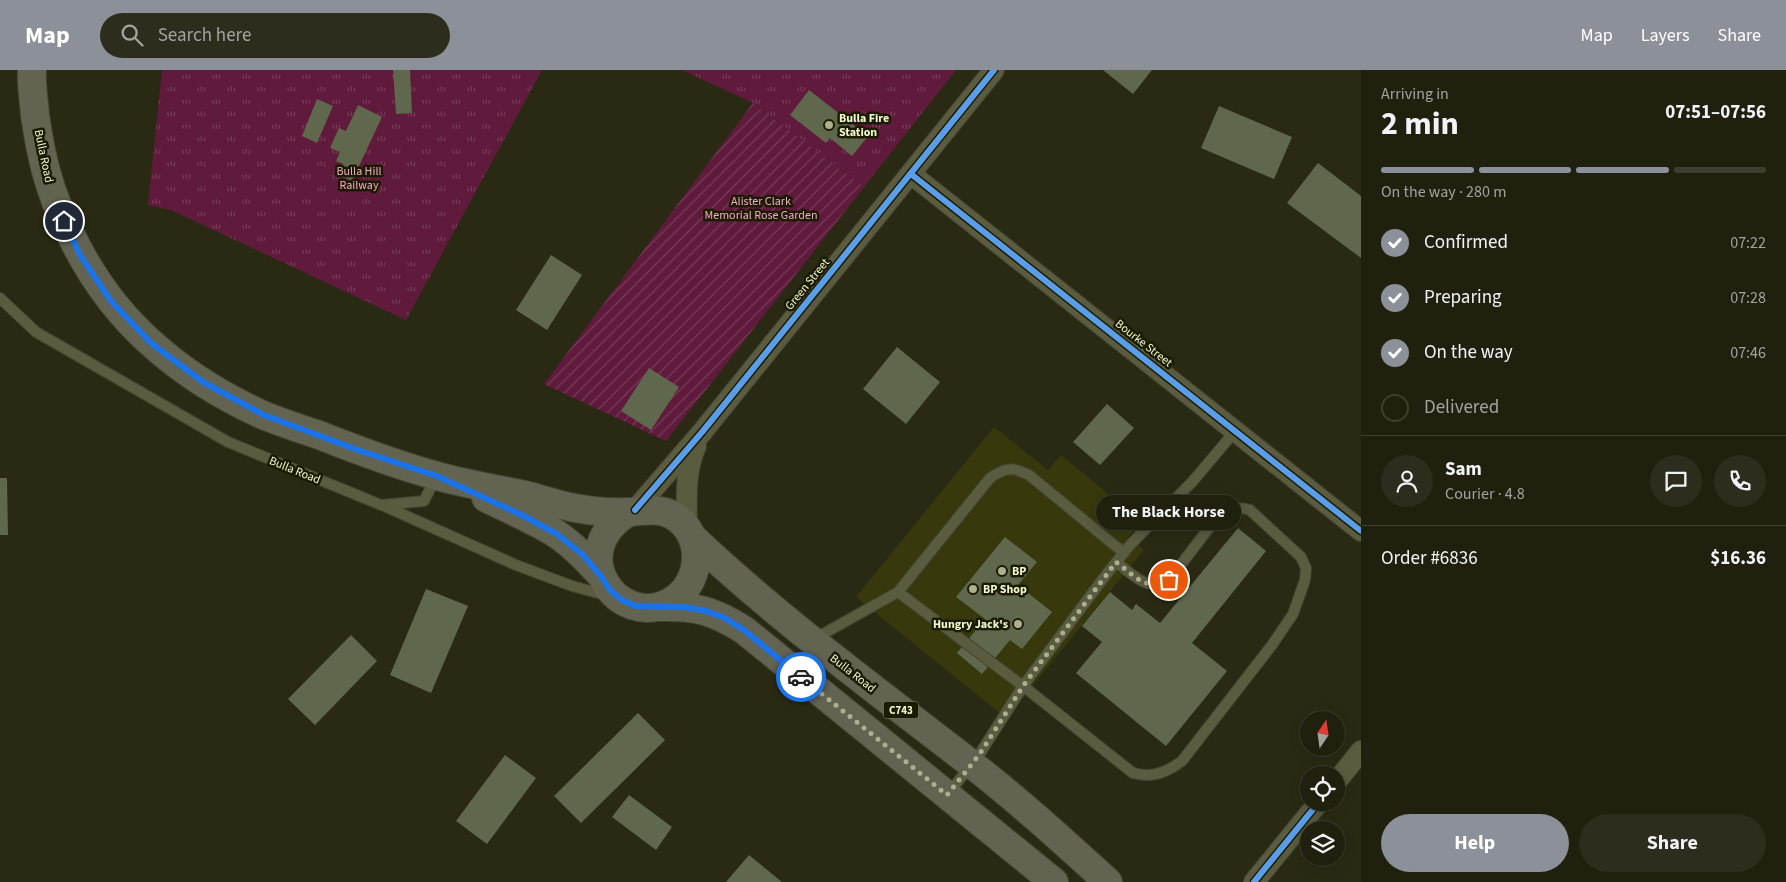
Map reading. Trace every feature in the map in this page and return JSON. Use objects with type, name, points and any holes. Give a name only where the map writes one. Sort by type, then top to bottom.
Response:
[{"type":"main road","name":"Bulla Road","points":[[32,70],[31,82],[40,151],[55,204],[80,255],[111,301],[151,343],[203,382],[264,415],[355,449],[437,476],[574,508],[596,511],[632,511]]},
{"type":"main road","name":"Bulla Road","points":[[437,476],[522,515],[557,534],[582,554],[601,576]]},
{"type":"main road","name":"C743","points":[[632,511],[652,509],[668,513],[682,522],[690,534]]},
{"type":"main road","points":[[601,576],[598,560],[603,538],[616,520],[632,511]]},
{"type":"main road","name":"Bulla Road","points":[[690,534],[752,592],[972,764],[1050,829],[1108,882]]},
{"type":"main road","points":[[652,607],[675,599],[691,582],[696,566],[696,551],[690,534]]},
{"type":"main road","name":"C743","points":[[601,576],[610,590],[622,600]]},
{"type":"main road","points":[[622,600],[636,606],[685,607],[706,611],[723,617],[744,630],[1054,882]]},
{"type":"street","name":"Green Street","points":[[632,511],[703,431],[994,70]]},
{"type":"street","name":"Bourke Street","points":[[911,174],[1361,531]]},
{"type":"street","name":"Green Street","points":[[690,534],[688,472],[692,455],[703,431]]},
{"type":"street","points":[[1345,771],[1361,751]]},
{"type":"street","points":[[1254,882],[1312,811]]},
{"type":"lane","name":"Bulla Road","points":[[0,298],[36,332],[228,442],[381,505],[424,501],[437,476]]},
{"type":"lane","points":[[947,795],[972,764],[1023,686],[1116,562],[1193,482],[1236,430]]},
{"type":"lane","points":[[811,640],[898,592],[990,478],[1007,469],[1018,469],[1029,475],[1124,553]]},
{"type":"lane","points":[[381,505],[516,565],[572,586],[622,600]]},
{"type":"lane","points":[[898,592],[1023,686],[1133,773],[1143,776],[1159,775],[1182,761],[1251,674],[1293,614],[1305,580],[1306,568],[1301,557],[1250,510],[1242,507],[1230,509],[1219,516],[1169,580],[1161,584],[1152,585],[1144,583],[1116,562]]},
{"type":"shaded area","name":"BP","points":[[994,427],[1048,470],[1061,455],[1141,521],[1128,537],[1144,550],[1006,718],[856,597]]},
{"type":"green space","name":"Bulla Hill Railway","points":[[162,70],[542,70],[406,320],[171,210],[148,205]]},
{"type":"green space","points":[[682,70],[956,70],[864,187],[753,103]]},
{"type":"green space","name":"Alister Clark Memorial Rose Garden","points":[[753,103],[864,187],[666,441],[544,384]]},
{"type":"building","points":[[393,70],[410,70],[412,113],[396,114]]},
{"type":"building","points":[[1103,70],[1152,70],[1133,94]]},
{"type":"building","name":"Bulla Fire Station","points":[[809,90],[868,136],[852,156],[830,138],[826,143],[790,115]]},
{"type":"building","points":[[317,99],[333,106],[317,143],[302,136]]},
{"type":"building","points":[[358,105],[382,117],[352,181],[338,175],[343,164],[336,161],[340,152],[330,148],[339,128],[346,131]]},
{"type":"building","points":[[1219,106],[1292,137],[1274,179],[1201,148]]},
{"type":"building","points":[[1318,163],[1361,196],[1361,258],[1287,203]]},
{"type":"building","points":[[551,255],[582,275],[547,330],[516,310]]},
{"type":"building","points":[[897,347],[940,382],[906,424],[863,389]]},
{"type":"building","points":[[649,368],[679,387],[651,430],[621,411]]},
{"type":"building","points":[[1107,404],[1134,428],[1100,465],[1073,442]]},
{"type":"building","points":[[0,478],[7,478],[8,535],[0,535]]},
{"type":"building","points":[[1238,528],[1266,551],[1192,643],[1227,671],[1166,746],[1076,673],[1102,642],[1082,626],[1110,592],[1132,610],[1136,604],[1160,623]]},
{"type":"building","points":[[1005,537],[1037,562],[1018,585],[1052,612],[1022,649],[1010,640],[982,674],[957,653],[985,619],[956,597]]},
{"type":"building","points":[[426,589],[468,606],[431,693],[390,675]]},
{"type":"building","points":[[351,635],[377,661],[315,725],[288,699]]},
{"type":"building","points":[[638,713],[665,740],[581,823],[554,796]]},
{"type":"building","points":[[505,755],[536,778],[487,844],[456,821]]},
{"type":"building","points":[[629,795],[672,827],[656,850],[612,817]]},
{"type":"building","points":[[749,855],[782,882],[726,882]]},
{"type":"cycle path","points":[[635,510],[703,431],[994,70]]},
{"type":"cycle path","points":[[911,174],[1361,531]]},
{"type":"cycle path","points":[[1254,882],[1312,811]]},
{"type":"way so far","points":[[801,677],[947,795],[979,755],[1023,686],[1116,562],[1144,583],[1152,585],[1161,584],[1169,580]]},
{"type":"place","name":"Bulla Fire Station","points":[[829,125]]},
{"type":"place","name":"BP","points":[[1002,571]]},
{"type":"place","name":"The Black Horse","points":[[1169,580]]},
{"type":"place","name":"BP Shop","points":[[973,589]]},
{"type":"place","name":"Hungry Jack's","points":[[1018,624]]},
{"type":"route","points":[[64,221],[80,255],[111,301],[151,343],[203,382],[264,415],[355,449],[437,476],[522,515],[557,534],[582,554],[610,590],[622,600],[636,606],[685,607],[723,617],[744,630],[801,677]]}]
